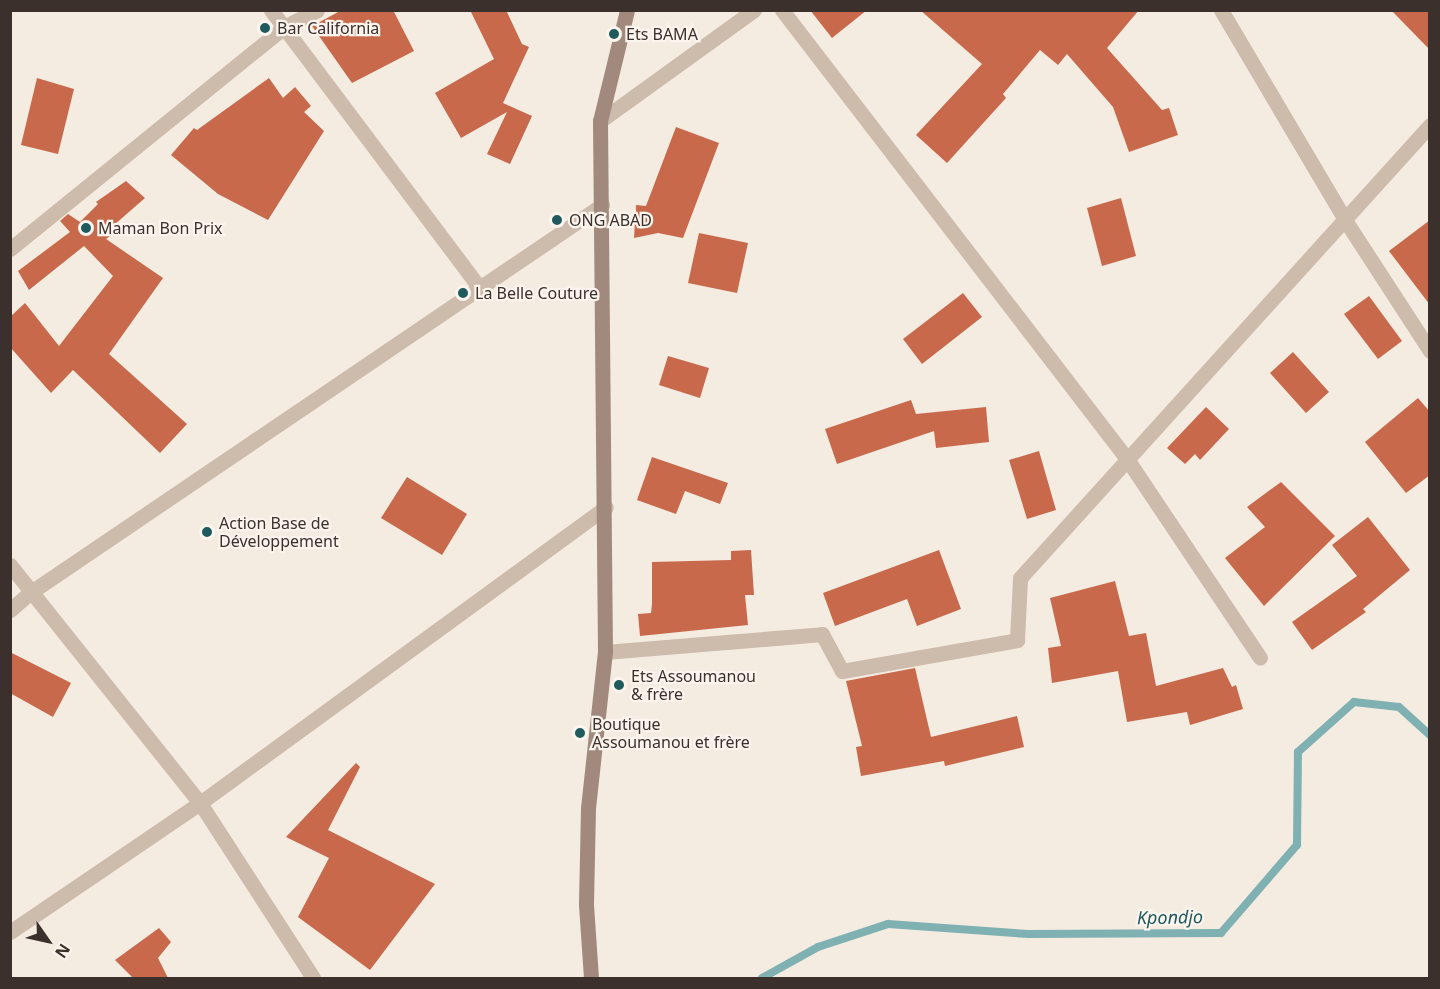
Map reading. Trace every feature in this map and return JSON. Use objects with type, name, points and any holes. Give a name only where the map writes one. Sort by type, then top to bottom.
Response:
[{"type":"main road","points":[[591,978],[586,904],[588,808],[605,652],[606,507],[600,121],[627,10]]},
{"type":"street","points":[[271,10],[479,287]]},
{"type":"street","points":[[10,249],[284,27],[317,10]]},
{"type":"street","points":[[600,121],[754,10]]},
{"type":"street","points":[[782,10],[1127,459],[1260,658]]},
{"type":"street","points":[[1221,10],[1346,220],[1430,351]]},
{"type":"street","points":[[605,652],[822,634],[842,671],[1017,640],[1020,578],[1430,125]]},
{"type":"street","points":[[10,610],[31,592],[602,205]]},
{"type":"street","points":[[10,932],[200,803],[606,507]]},
{"type":"street","points":[[10,565],[200,803],[313,978]]},
{"type":"building","points":[[342,10],[393,10],[414,51],[352,83],[312,26]]},
{"type":"building","points":[[470,10],[506,10],[522,44],[529,47],[503,103],[532,116],[510,164],[487,154],[507,112],[461,138],[435,93],[494,59]]},
{"type":"building","points":[[810,10],[867,10],[832,38]]},
{"type":"building","points":[[920,10],[1139,10],[1107,48],[1162,110],[1169,108],[1178,135],[1129,152],[1113,107],[1067,54],[1058,65],[1040,50],[1003,94],[1006,98],[947,163],[916,135],[982,64]]},
{"type":"building","points":[[1391,10],[1430,10],[1430,50]]},
{"type":"building","points":[[37,78],[74,89],[58,154],[21,145]]},
{"type":"building","points":[[269,78],[283,98],[295,87],[311,106],[304,112],[324,131],[268,220],[218,194],[171,155],[194,128],[197,130]]},
{"type":"building","points":[[676,127],[719,143],[683,238],[658,233],[634,238],[636,205],[646,206]]},
{"type":"building","points":[[126,181],[145,198],[106,232],[110,236],[106,239],[163,278],[109,354],[187,424],[160,453],[73,370],[51,393],[10,347],[10,317],[25,303],[59,346],[113,276],[84,246],[29,290],[18,271],[70,232],[60,221],[68,214],[80,222],[98,204],[96,202]]},
{"type":"building","points":[[1121,198],[1136,256],[1102,266],[1087,208]]},
{"type":"building","points":[[1430,220],[1430,305],[1389,251]]},
{"type":"building","points":[[699,233],[748,243],[737,293],[688,283]]},
{"type":"building","points":[[963,293],[982,317],[922,364],[903,339]]},
{"type":"building","points":[[1369,296],[1402,341],[1378,359],[1344,314]]},
{"type":"building","points":[[1293,352],[1329,392],[1306,413],[1270,373]]},
{"type":"building","points":[[668,356],[709,368],[700,398],[659,385]]},
{"type":"building","points":[[1418,398],[1430,412],[1430,475],[1406,493],[1365,442]]},
{"type":"building","points":[[911,400],[916,414],[986,407],[989,442],[936,448],[934,431],[837,464],[825,429]]},
{"type":"building","points":[[1206,407],[1229,429],[1200,460],[1195,454],[1185,464],[1167,448]]},
{"type":"building","points":[[1039,451],[1056,510],[1027,519],[1009,460]]},
{"type":"building","points":[[652,457],[728,483],[720,504],[685,491],[676,514],[637,500]]},
{"type":"building","points":[[407,477],[467,514],[442,555],[381,518]]},
{"type":"building","points":[[1281,482],[1335,536],[1264,606],[1225,558],[1265,527],[1247,507]]},
{"type":"building","points":[[1368,517],[1410,570],[1363,609],[1366,612],[1312,650],[1292,622],[1357,576],[1332,545]]},
{"type":"building","points":[[751,550],[754,595],[745,595],[748,625],[640,636],[638,614],[651,613],[652,562],[731,560],[731,551]]},
{"type":"building","points":[[939,550],[961,609],[917,626],[907,599],[835,626],[823,593]]},
{"type":"building","points":[[1115,581],[1129,636],[1146,633],[1156,686],[1223,668],[1232,687],[1236,685],[1243,709],[1190,725],[1187,712],[1127,722],[1118,671],[1052,683],[1048,648],[1061,646],[1050,598]]},
{"type":"building","points":[[10,652],[71,683],[53,717],[10,693]]},
{"type":"building","points":[[915,668],[931,737],[1017,716],[1024,747],[945,766],[944,761],[861,776],[856,747],[862,746],[846,681]]},
{"type":"building","points":[[356,763],[360,767],[328,830],[435,884],[370,970],[298,917],[329,858],[286,837]]},
{"type":"building","points":[[159,928],[171,942],[158,958],[168,978],[133,978],[115,960]]},
{"type":"waterway","name":"Kpondjo","points":[[762,978],[818,947],[888,924],[1029,934],[1221,933],[1297,845],[1298,752],[1354,702],[1399,707],[1430,735]]},
{"type":"place","name":"Bar California","points":[[265,28]]},
{"type":"place","name":"Ets BAMA","points":[[614,34]]},
{"type":"place","name":"ONG ABAD","points":[[557,220]]},
{"type":"place","name":"Maman Bon Prix","points":[[86,228]]},
{"type":"place","name":"La Belle Couture","points":[[463,293]]},
{"type":"place","name":"Action Base de Développement","points":[[207,532]]},
{"type":"place","name":"Ets Assoumanou & frère","points":[[619,685]]},
{"type":"place","name":"Boutique Assoumanou et frère","points":[[580,733]]}]
